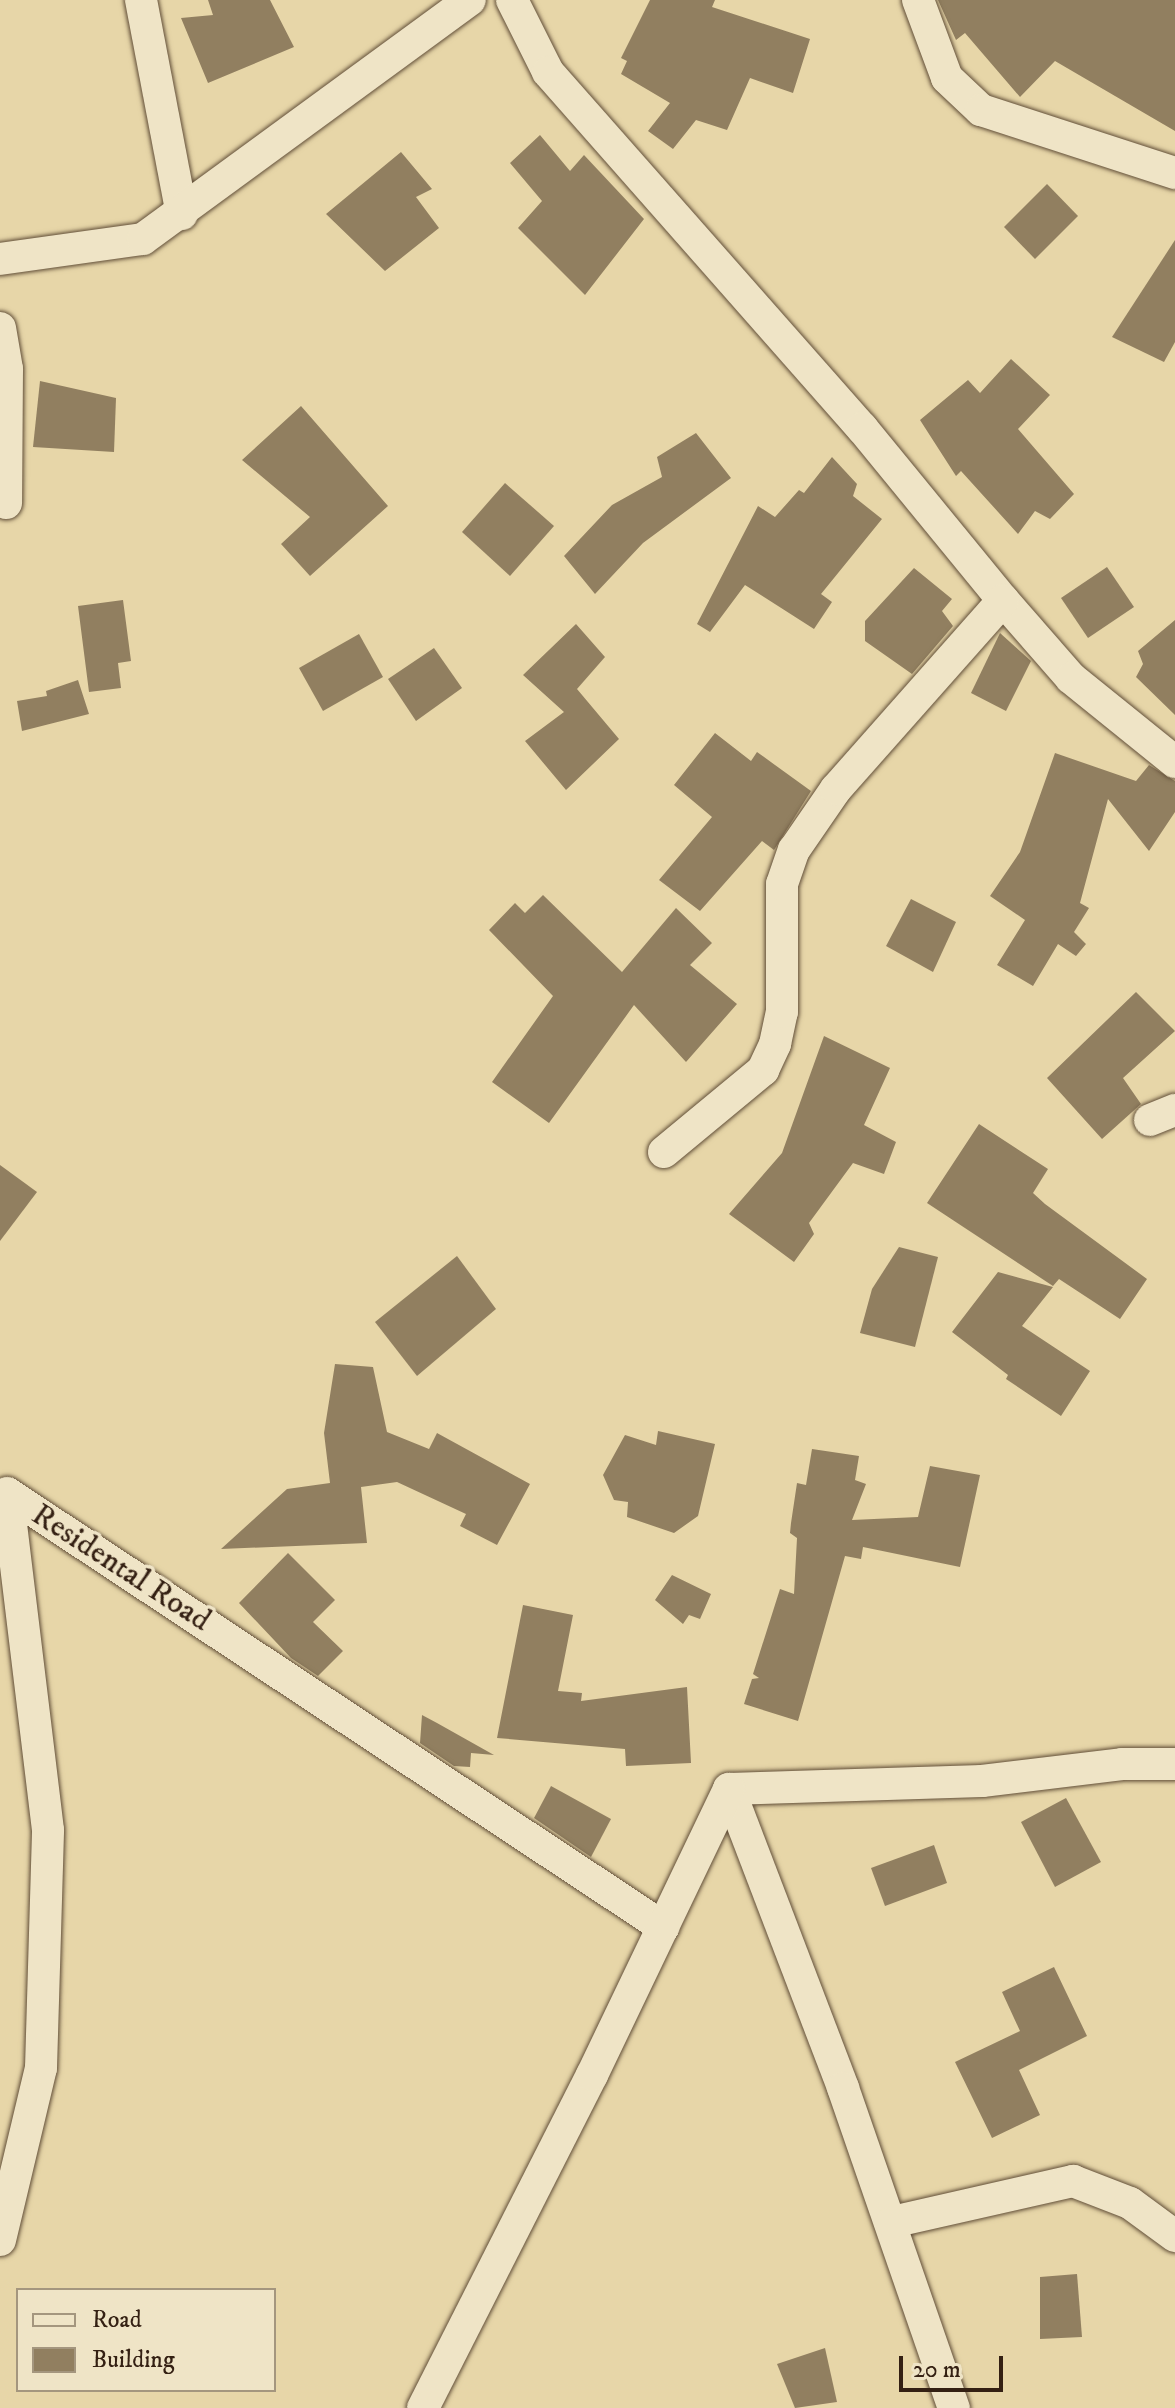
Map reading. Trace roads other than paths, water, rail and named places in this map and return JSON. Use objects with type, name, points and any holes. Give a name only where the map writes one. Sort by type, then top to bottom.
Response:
[{"type":"street","points":[[141,0],[182,214]]},
{"type":"street","points":[[0,259],[143,239],[182,214],[470,0]]},
{"type":"street","points":[[512,0],[548,72],[862,428],[1003,600],[1071,678],[1175,762]]},
{"type":"street","points":[[918,0],[947,78],[981,110],[1175,173]]},
{"type":"street","points":[[0,328],[7,369],[6,503]]},
{"type":"street","points":[[664,1152],[763,1070],[775,1044],[782,1012],[782,884],[794,850],[836,789],[1003,600]]},
{"type":"street","name":"Residental Road","points":[[0,2240],[41,2068],[48,1830],[7,1493],[663,1927]]},
{"type":"street","points":[[729,1789],[982,1781],[1122,1764],[1175,1764]]},
{"type":"street","points":[[423,2408],[729,1789]]},
{"type":"street","points":[[729,1789],[892,2222],[954,2408]]},
{"type":"street","points":[[892,2222],[1073,2181],[1130,2203],[1175,2236]]}]
